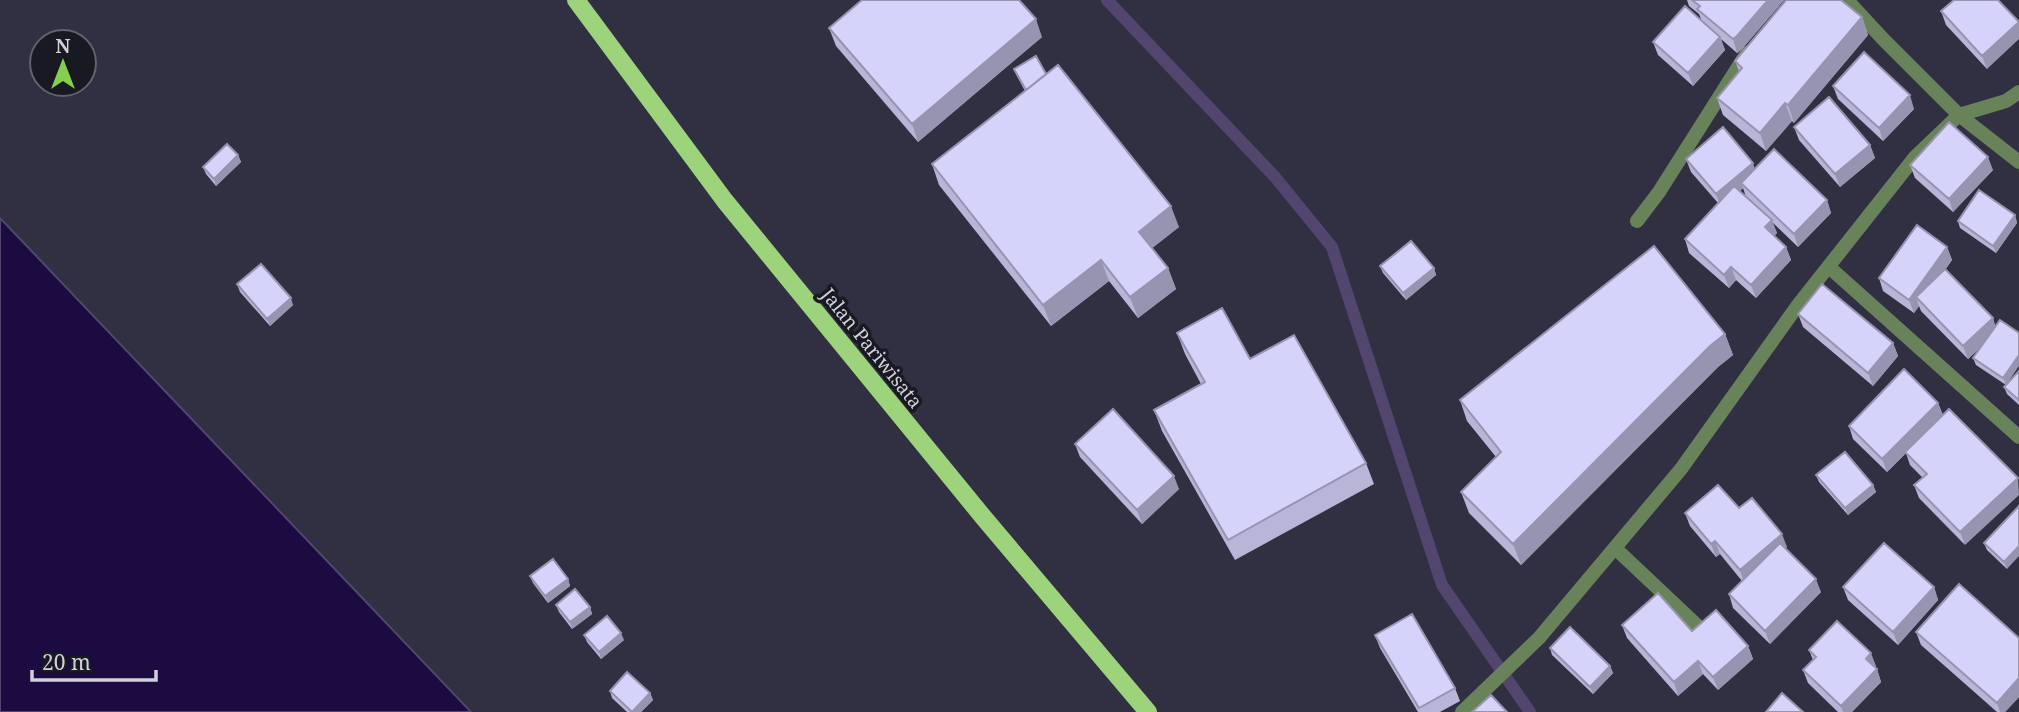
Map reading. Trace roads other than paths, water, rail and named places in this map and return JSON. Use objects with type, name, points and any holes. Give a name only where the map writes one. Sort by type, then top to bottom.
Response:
[{"type":"main road","name":"Jalan Pariwisata","points":[[576,0],[725,201],[975,508],[1149,712]]},
{"type":"street","points":[[1847,0],[1959,115],[2019,162]]},
{"type":"street","points":[[1637,221],[1659,192],[1744,57],[1761,38]]},
{"type":"street","points":[[1467,708],[1539,638],[1681,469],[1798,305],[1915,157],[1959,115],[2006,101],[2019,92]]},
{"type":"street","points":[[1829,267],[2019,437]]},
{"type":"street","points":[[1615,548],[1702,630]]},
{"type":"waterway","points":[[1107,0],[1275,177],[1332,247],[1442,585],[1530,712]]}]
